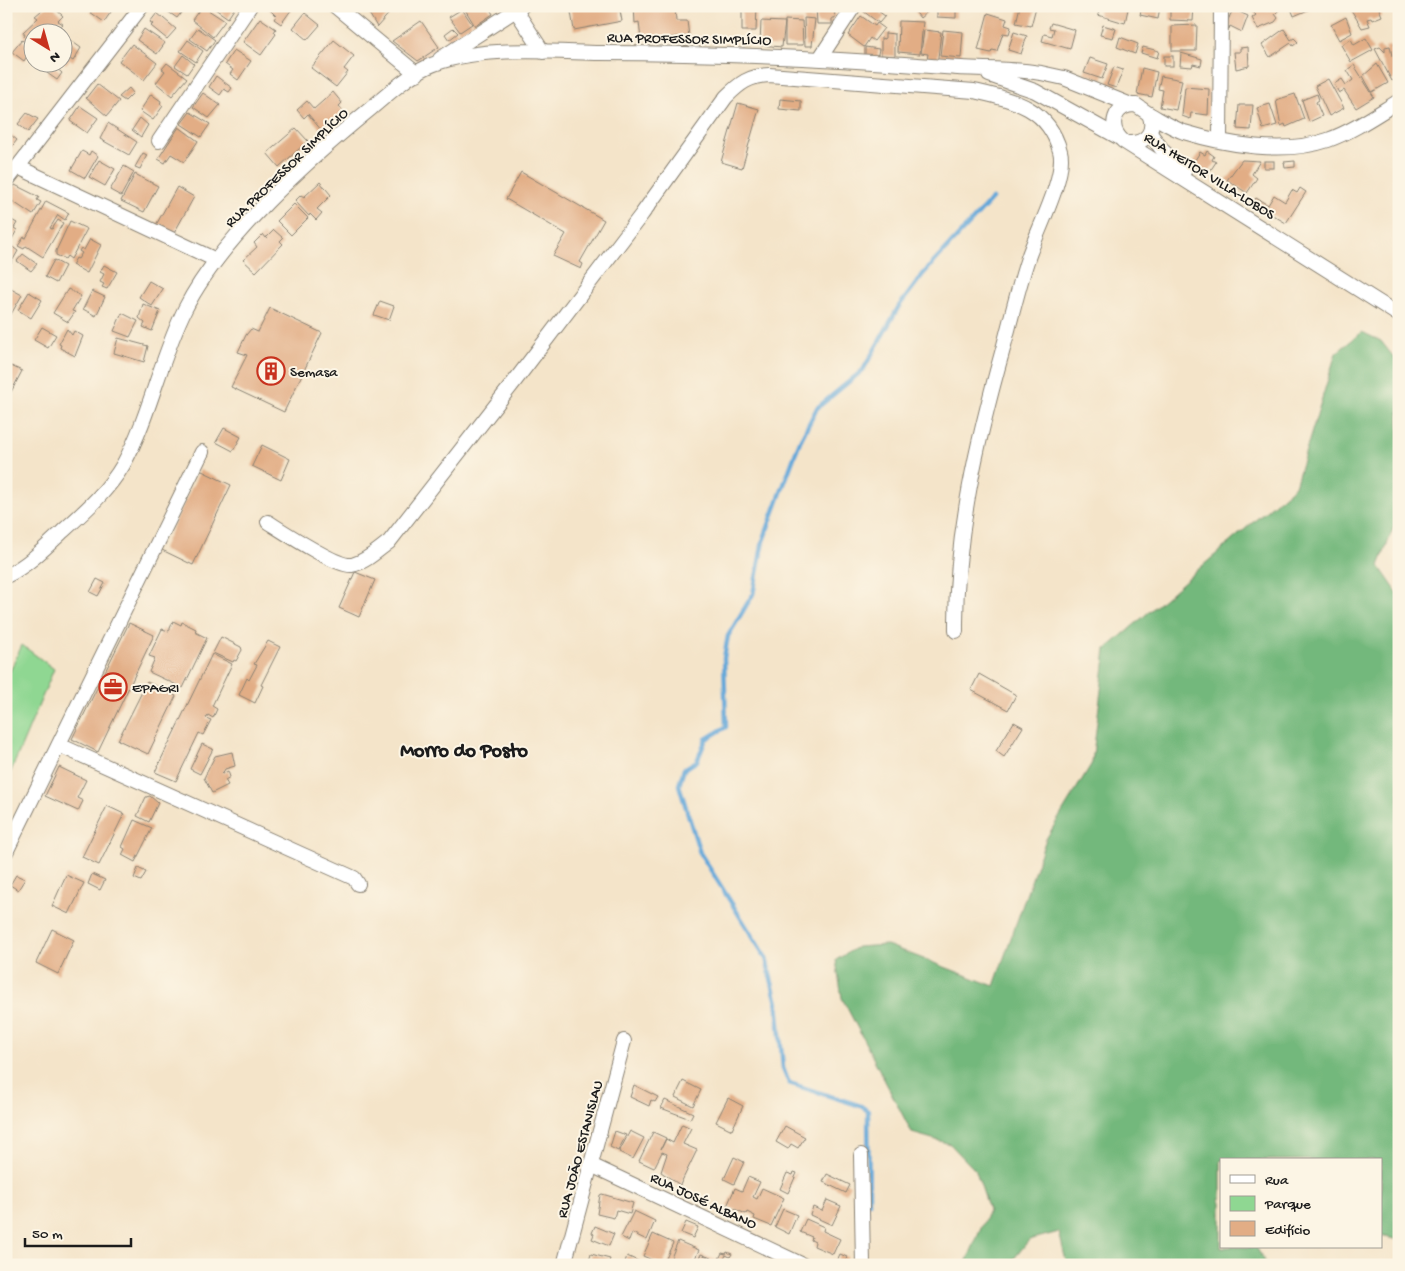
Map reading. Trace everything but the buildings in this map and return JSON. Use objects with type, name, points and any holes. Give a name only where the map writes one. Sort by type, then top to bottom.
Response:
[{"type":"street","points":[[6,182],[142,6]]},
{"type":"street","points":[[159,141],[250,6]]},
{"type":"street","points":[[335,6],[422,70],[517,8],[543,52]]},
{"type":"street","points":[[820,58],[854,6]]},
{"type":"street","points":[[1220,140],[1221,6]]},
{"type":"street","name":"RUA PROFESSOR SIMPLÍCIO","points":[[6,576],[35,558],[106,490],[122,467],[136,439],[174,331],[186,306],[216,260],[312,160],[356,121],[422,70],[473,55],[543,52],[743,54],[1041,72],[1064,78],[1131,105]]},
{"type":"street","name":"RUA PROFESSOR SIMPLÍCIO","points":[[967,69],[1018,83],[1123,140]]},
{"type":"street","points":[[268,522],[332,560],[351,565],[366,559],[389,542],[508,390],[659,190],[726,97],[739,84],[753,76],[769,75],[974,91],[1004,98],[1026,106],[1043,118],[1055,138],[1061,153],[1061,171],[1028,258],[975,458],[958,554],[956,631]]},
{"type":"street","points":[[1150,114],[1152,126],[1150,133],[1141,142],[1123,140],[1114,126],[1116,114],[1131,105],[1142,107],[1150,114],[1182,131],[1220,140],[1268,146],[1301,146],[1328,140],[1359,126],[1399,101]]},
{"type":"street","points":[[1150,133],[1182,131]]},
{"type":"street","name":"RUA HEITOR VILLA-LOBOS","points":[[1150,133],[1173,161],[1274,235]]},
{"type":"street","name":"RUA HEITOR VILLA-LOBOS","points":[[1123,140],[1399,315]]},
{"type":"street","points":[[18,167],[216,260]]},
{"type":"street","points":[[6,852],[202,452]]},
{"type":"street","points":[[59,745],[354,878],[358,884]]},
{"type":"street","name":"RUA JOÃO ESTANISLAU","points":[[564,1265],[624,1042]]},
{"type":"street","points":[[861,1155],[863,1265]]},
{"type":"street","name":"RUA JOSÉ ALBANO","points":[[591,1165],[803,1265]]},
{"type":"green space","points":[[1362,332],[1381,341],[1399,364],[1399,513],[1379,566],[1399,595],[1399,1240],[1382,1236],[1382,1158],[1220,1158],[1220,1248],[1257,1248],[1267,1265],[1067,1265],[1059,1232],[1029,1240],[1009,1265],[965,1265],[989,1210],[976,1171],[950,1144],[912,1133],[842,998],[836,960],[857,947],[887,945],[994,986],[1046,839],[1092,763],[1106,649],[1295,486],[1336,353]]},
{"type":"green space","points":[[22,645],[54,669],[6,783],[6,680]]},
{"type":"waterway","points":[[869,1203],[868,1111],[861,1106],[789,1083],[783,1068],[777,1003],[766,958],[700,853],[679,785],[684,769],[697,761],[706,739],[726,727],[724,658],[728,636],[753,594],[763,541],[800,441],[817,408],[863,370],[899,306],[924,273],[992,199]]},
{"type":"place","name":"Semasa","points":[[271,371]]},
{"type":"place","name":"EPAGRI","points":[[113,687]]},
{"type":"district","name":"Morro do Posto","points":[[464,749]]}]
